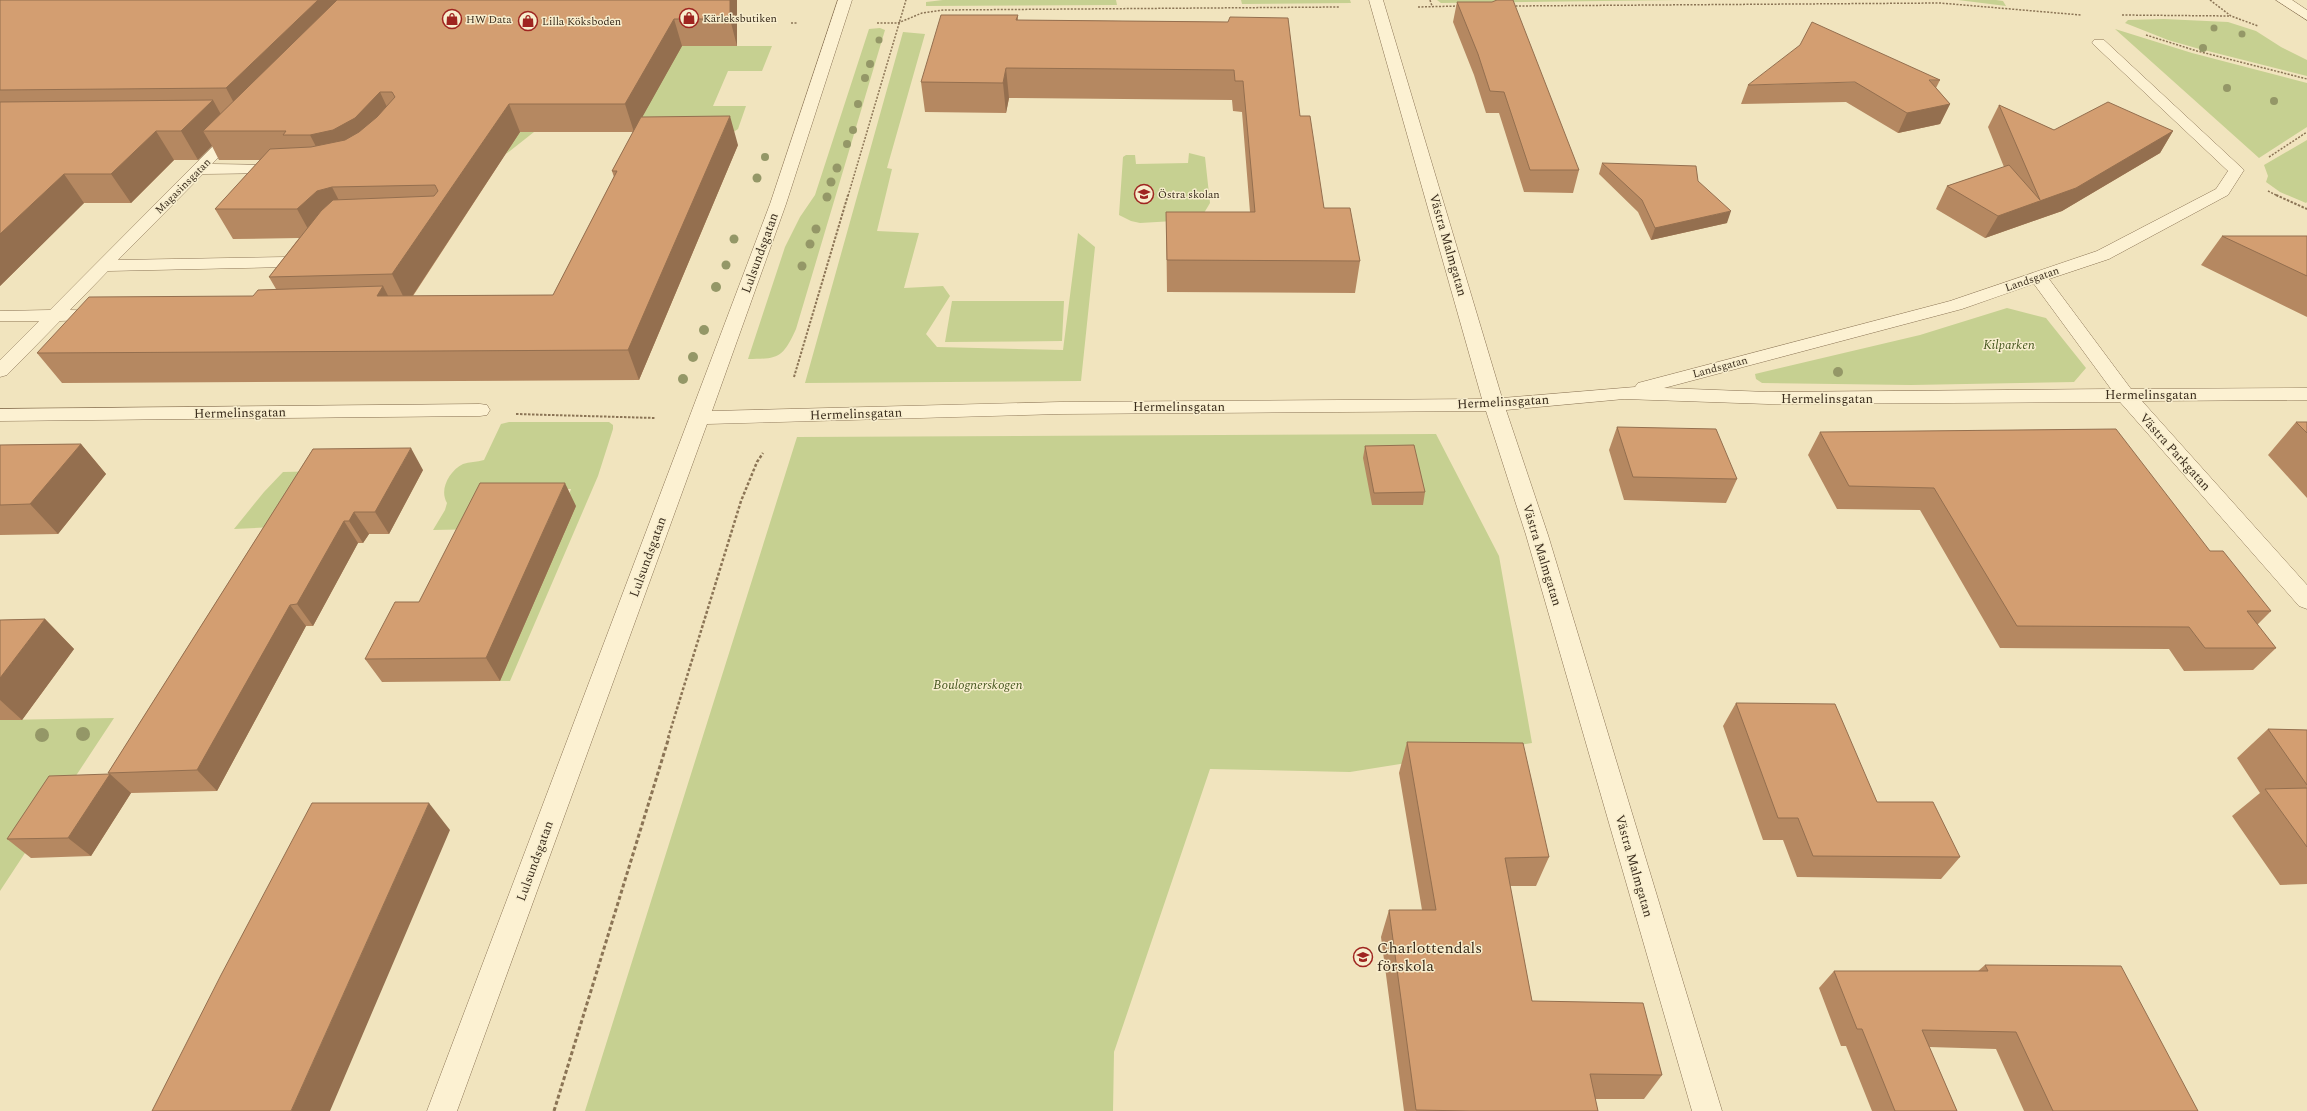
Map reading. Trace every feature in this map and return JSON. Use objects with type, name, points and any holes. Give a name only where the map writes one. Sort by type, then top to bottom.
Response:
[{"type":"street","name":"Lulsundsgatan","points":[[442,1111],[778,204],[845,0]]},
{"type":"street","points":[[2283,0],[2307,16]]},
{"type":"street","name":"Västra Malmgatan","points":[[1377,4],[1494,405],[1537,535],[1707,1111]]},
{"type":"street","name":"Landsgatan","points":[[1624,392],[1956,305],[2103,255],[2222,192],[2236,170],[2099,43]]},
{"type":"street","name":"Magasinsgatan","points":[[0,371],[245,122],[226,122]]},
{"type":"street","points":[[200,169],[293,170]]},
{"type":"street","points":[[104,266],[288,262],[310,253],[320,244]]},
{"type":"street","name":"Västra Parkgatan","points":[[2038,277],[2125,395],[2307,600]]},
{"type":"street","points":[[0,316],[117,315]]},
{"type":"street","name":"Hermelinsgatan","points":[[699,418],[1060,408],[1494,405],[1624,392],[1775,398],[1944,399],[2125,395],[2307,394]]},
{"type":"street","name":"Hermelinsgatan","points":[[0,415],[480,410]]},
{"type":"path","points":[[554,1111],[741,501],[757,462],[777,432],[783,416],[906,0]]},
{"type":"path","points":[[1430,0],[1432,6]]},
{"type":"path","points":[[1512,6],[1940,3],[2086,15]]},
{"type":"path","points":[[898,23],[922,13],[944,10],[1377,4],[1464,6]]},
{"type":"path","points":[[2121,15],[2231,16]]},
{"type":"path","points":[[2141,34],[2197,51],[2307,79]]},
{"type":"path","points":[[2264,161],[2307,132]]},
{"type":"path","points":[[2265,190],[2307,209]]},
{"type":"path","points":[[480,410],[504,414],[699,418]]},
{"type":"green space","points":[[943,0],[1116,0],[1117,5],[926,6],[926,2]]},
{"type":"green space","points":[[1241,0],[1350,0],[1351,3],[1242,4]]},
{"type":"green space","points":[[1437,0],[1681,0],[1441,3]]},
{"type":"green space","points":[[1958,0],[1996,0],[2003,1],[2006,6]]},
{"type":"green space","points":[[2164,19],[2228,22],[2256,31],[2281,47],[2307,60],[2307,76],[2168,40],[2125,23],[2128,20]]},
{"type":"green space","points":[[880,28],[885,30],[796,329],[787,346],[778,355],[766,358],[748,359],[785,247],[800,217],[815,195],[869,29]]},
{"type":"green space","points":[[2115,29],[2192,53],[2307,83],[2307,127],[2259,158]]},
{"type":"green space","points":[[903,32],[925,34],[887,168],[892,169],[877,231],[919,233],[904,288],[943,286],[950,296],[926,334],[937,347],[1063,350],[1078,233],[1095,247],[1081,381],[805,383]]},
{"type":"green space","points":[[567,46],[772,46],[762,71],[728,71],[713,106],[746,106],[738,129],[732,133],[634,132],[647,108],[534,132],[506,154]]},
{"type":"green space","points":[[2307,140],[2306,203],[2280,192],[2266,182],[2268,176],[2264,165]]},
{"type":"green space","points":[[1189,153],[1205,157],[1210,203],[1204,213],[1191,220],[1140,223],[1131,221],[1119,215],[1123,157],[1126,155],[1135,155],[1136,164],[1188,163]]},
{"type":"green space","points":[[952,301],[1064,301],[1062,341],[945,342]]},
{"type":"green space","name":"Kilparken","points":[[2007,308],[2046,318],[2086,368],[2074,382],[1911,385],[1762,383],[1756,379],[1755,374],[1920,335]]},
{"type":"green space","points":[[509,422],[609,422],[613,425],[613,429],[598,476],[510,681],[500,681],[524,625],[571,489],[503,488],[482,529],[433,530],[445,510],[447,503],[444,492],[445,487],[453,471],[463,464],[484,460],[501,424]]},
{"type":"green space","name":"Boulognerskogen","points":[[1436,434],[1499,556],[1532,743],[1350,772],[1210,769],[1114,1052],[1113,1111],[585,1111],[797,437]]},
{"type":"green space","points":[[327,471],[293,526],[234,529],[264,492],[283,472]]},
{"type":"green space","points":[[114,718],[0,891],[0,720]]},
{"type":"building","points":[[0,0],[318,0],[226,88],[0,90]]},
{"type":"building","points":[[337,0],[730,0],[730,19],[674,19],[625,104],[509,104],[392,274],[269,277],[321,211],[333,200],[434,196],[438,191],[435,185],[332,187],[317,191],[297,209],[215,209],[270,149],[311,147],[345,140],[359,132],[377,117],[395,97],[392,92],[380,92],[355,118],[333,130],[310,135],[283,135],[286,131],[203,131]]},
{"type":"building","points":[[1497,0],[1513,0],[1579,170],[1530,170],[1504,92],[1490,91],[1478,54],[1457,2],[1492,2]]},
{"type":"building","points":[[941,15],[1018,15],[1016,20],[1228,22],[1230,17],[1288,18],[1300,116],[1310,116],[1324,208],[1350,208],[1360,261],[1167,260],[1166,212],[1255,212],[1243,81],[1235,81],[1234,70],[1006,68],[1003,83],[921,82]]},
{"type":"building","points":[[1812,22],[1940,80],[1929,80],[1950,104],[1907,113],[1855,82],[1748,85],[1800,45]]},
{"type":"building","points":[[213,100],[181,131],[156,131],[111,174],[64,174],[0,234],[0,102]]},
{"type":"building","points":[[2108,102],[2173,131],[2076,188],[1998,216],[1947,186],[2009,165],[2040,200],[1999,105],[2054,130]]},
{"type":"building","points":[[730,116],[628,350],[37,353],[89,297],[253,296],[258,290],[383,286],[377,296],[553,295],[617,171],[612,171],[641,117]]},
{"type":"building","points":[[1602,163],[1696,166],[1698,181],[1731,211],[1655,228],[1642,200]]},
{"type":"building","points":[[2222,236],[2307,236],[2307,276]]},
{"type":"building","points":[[2296,422],[2307,422],[2307,433]]},
{"type":"building","points":[[1617,427],[1716,429],[1737,479],[1633,477]]},
{"type":"building","points":[[2116,429],[2210,551],[2223,551],[2271,611],[2247,611],[2276,648],[2205,648],[2189,627],[2017,626],[1934,488],[1849,486],[1820,432]]},
{"type":"building","points":[[81,444],[30,504],[0,505],[0,445]]},
{"type":"building","points":[[1414,445],[1425,492],[1374,493],[1365,446]]},
{"type":"building","points":[[411,448],[375,512],[354,512],[349,521],[344,521],[297,604],[290,605],[197,770],[108,773],[313,449]]},
{"type":"building","points":[[480,483],[565,483],[486,658],[365,659],[395,602],[419,602]]},
{"type":"building","points":[[45,619],[0,678],[0,620]]},
{"type":"building","points":[[1736,703],[1835,704],[1877,802],[1933,802],[1960,857],[1813,856],[1798,818],[1778,818]]},
{"type":"building","points":[[2268,729],[2307,730],[2307,785]]},
{"type":"building","points":[[1407,742],[1523,743],[1549,857],[1505,858],[1532,1001],[1643,1003],[1662,1075],[1590,1074],[1598,1111],[1416,1110],[1389,910],[1436,910]]},
{"type":"building","points":[[110,774],[68,838],[7,839],[49,776]]},
{"type":"building","points":[[2307,788],[2307,847],[2265,789]]},
{"type":"building","points":[[312,803],[429,803],[291,1111],[152,1111],[221,975]]},
{"type":"building","points":[[1985,965],[2121,966],[2198,1111],[2053,1111],[2016,1032],[1922,1030],[1957,1111],[1895,1111],[1862,1029],[1857,1029],[1834,971],[1988,971]]},
{"type":"place","name":"Kärleksbutiken","points":[[689,18]]},
{"type":"place","name":"HW Data","points":[[452,19]]},
{"type":"place","name":"Lilla Köksboden","points":[[528,21]]},
{"type":"place","name":"Östra skolan","points":[[1144,194]]},
{"type":"place","name":"Charlottendals förskola","points":[[1363,957]]}]
